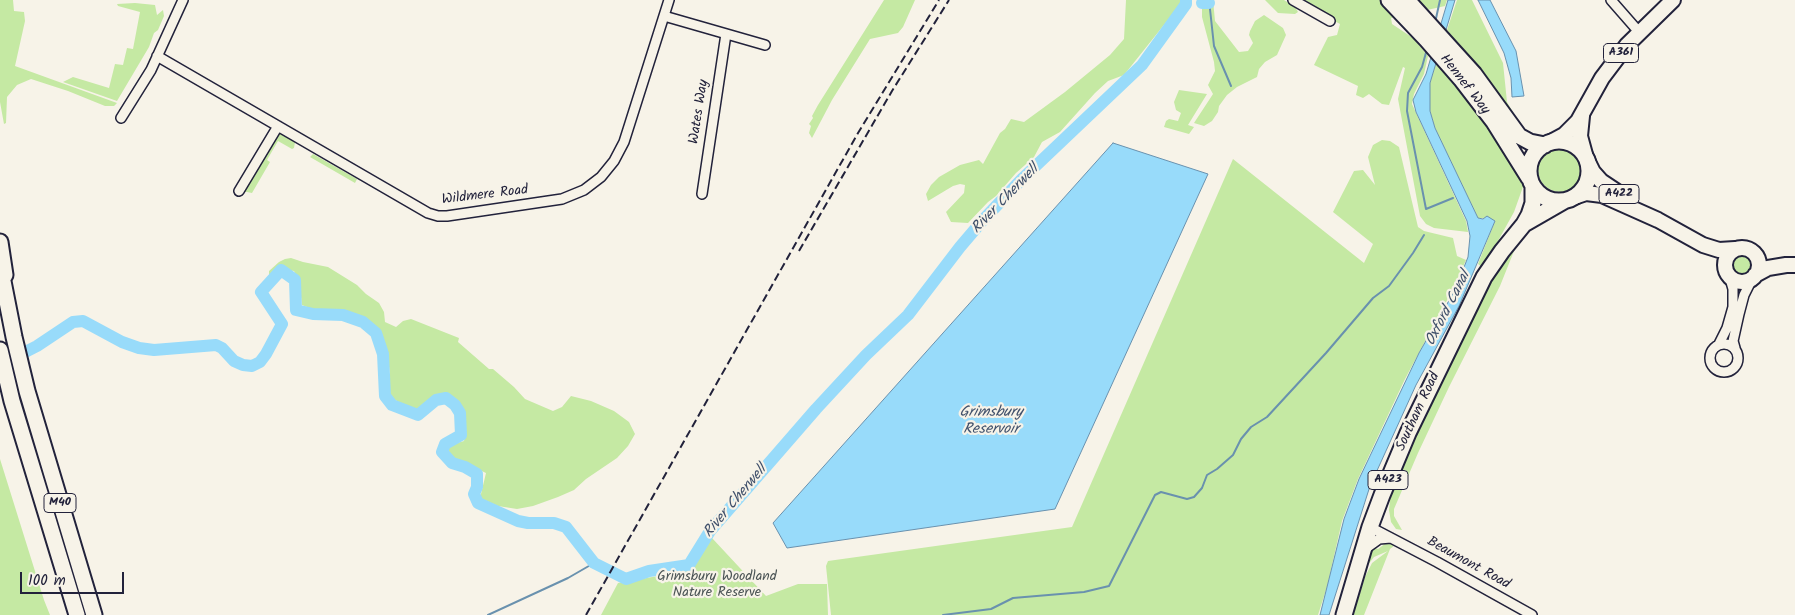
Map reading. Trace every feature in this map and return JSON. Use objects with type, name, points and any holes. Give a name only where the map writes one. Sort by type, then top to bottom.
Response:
[{"type":"highway","name":"Hennef Way","points":[[1389,0],[1429,32]]},
{"type":"highway","name":"Hennef Way","points":[[1408,0],[1429,32],[1447,52],[1531,182]]},
{"type":"highway","name":"Hennef Way","points":[[1447,52],[1474,74],[1519,136],[1530,142],[1548,143]]},
{"type":"highway","points":[[1567,142],[1575,146],[1586,159],[1588,176],[1586,185],[1569,199],[1556,202],[1543,197],[1531,182],[1528,170],[1533,155],[1548,143],[1567,142]]},
{"type":"highway","name":"Southam Road","points":[[1344,615],[1370,527],[1408,433],[1478,290],[1496,259],[1524,224],[1533,203],[1531,182]]},
{"type":"highway","name":"Southam Road","points":[[1524,224],[1569,199]]},
{"type":"highway","name":"M40","points":[[0,242],[14,337],[27,391],[94,615]]},
{"type":"highway","name":"M40","points":[[0,266],[10,311]]},
{"type":"highway","name":"M40","points":[[0,350],[12,401],[77,615]]},
{"type":"main road","name":"A361","points":[[1548,143],[1568,132],[1582,116],[1602,78],[1639,32],[1673,0]]},
{"type":"main road","name":"A361","points":[[1582,116],[1580,136],[1586,159]]},
{"type":"main road","name":"A422","points":[[1586,159],[1593,172],[1606,185],[1645,209],[1658,220]]},
{"type":"main road","name":"A422","points":[[1569,199],[1586,193],[1602,195],[1658,220],[1698,243],[1718,250],[1735,249]]},
{"type":"main road","name":"A422","points":[[1698,243],[1728,273]]},
{"type":"main road","points":[[1740,248],[1751,250],[1771,260],[1790,265],[1764,269],[1749,280],[1740,281],[1728,273],[1726,261],[1731,252],[1740,248]]},
{"type":"main road","points":[[1751,250],[1757,259],[1758,270],[1754,276]]},
{"type":"street","points":[[122,118],[142,87],[184,0]]},
{"type":"street","name":"Wildmere Road","points":[[157,56],[433,215],[447,216],[562,198],[573,195],[592,185],[614,162],[624,142],[669,0]]},
{"type":"street","points":[[1292,0],[1330,21]]},
{"type":"street","points":[[1611,0],[1639,32]]},
{"type":"street","points":[[664,16],[765,45]]},
{"type":"street","name":"Wates Way","points":[[702,194],[726,34]]},
{"type":"street","points":[[239,191],[278,126]]},
{"type":"street","points":[[1728,273],[1733,289],[1733,307],[1727,328],[1719,344],[1711,351],[1710,360],[1713,367],[1720,372],[1729,372],[1736,366],[1739,358],[1734,341],[1744,295],[1754,276]]},
{"type":"street","points":[[1719,344],[1728,344],[1735,348]]},
{"type":"street","points":[[1377,509],[1381,525],[1391,538]]},
{"type":"street","name":"Beaumont Road","points":[[1370,527],[1532,615]]},
{"type":"street","points":[[1361,554],[1375,541],[1391,538]]},
{"type":"green space","points":[[0,0],[13,0],[14,11],[24,12],[25,21],[15,66],[117,103],[114,106],[105,106],[31,79],[17,85],[7,97],[6,123],[4,124],[0,102]]},
{"type":"green space","points":[[884,0],[915,0],[903,27],[898,33],[870,39],[832,100],[812,138],[809,133],[811,126],[809,124],[813,118],[812,116]]},
{"type":"green space","points":[[1126,0],[1183,1],[1124,75],[1108,81],[1060,132],[1042,142],[1034,157],[968,223],[951,222],[946,212],[964,193],[965,185],[953,186],[928,201],[926,194],[931,185],[939,177],[960,165],[979,160],[983,164],[1000,133],[1011,119],[1024,122],[1065,92],[1110,55],[1124,39]]},
{"type":"green space","points":[[1202,0],[1213,0],[1215,21],[1239,52],[1248,51],[1253,43],[1249,35],[1250,31],[1255,21],[1264,15],[1283,28],[1286,35],[1277,55],[1265,62],[1259,69],[1257,77],[1237,87],[1227,95],[1212,121],[1204,126],[1194,123],[1213,94],[1208,85],[1215,71],[1202,17]]},
{"type":"green space","points":[[1265,0],[1284,0],[1295,7],[1298,12],[1295,14],[1278,13]]},
{"type":"green space","points":[[1296,0],[1447,0],[1445,6],[1391,18],[1392,24],[1413,38],[1428,56],[1424,74],[1414,94],[1412,104],[1466,221],[1468,232],[1434,228],[1426,224],[1420,216],[1398,99],[1405,68],[1403,67],[1389,105],[1382,104],[1369,94],[1363,98],[1356,95],[1358,86],[1314,65],[1328,37],[1337,35],[1340,24]]},
{"type":"green space","points":[[1457,0],[1472,0],[1503,63],[1507,102],[1514,114],[1510,118],[1496,94],[1447,30]]},
{"type":"green space","points":[[117,4],[155,5],[157,15],[163,10],[164,16],[158,30],[154,33],[149,47],[117,101],[63,82],[73,77],[109,88],[115,64],[123,65],[127,48],[133,49],[140,12],[118,6]]},
{"type":"green space","points":[[1436,63],[1478,113],[1524,184],[1514,212],[1483,268],[1478,264],[1495,221],[1478,218],[1435,128],[1430,111],[1429,93]]},
{"type":"green space","points":[[1179,90],[1207,94],[1188,125],[1194,127],[1189,134],[1164,127],[1169,119],[1178,121],[1181,113],[1176,110],[1174,102]]},
{"type":"green space","points":[[279,133],[295,142],[294,148],[292,149],[278,141],[267,160],[270,162],[252,193],[242,192],[276,134]]},
{"type":"green space","points":[[1382,140],[1390,141],[1399,147],[1418,227],[1424,231],[1453,238],[1457,256],[1466,260],[1453,289],[1405,379],[1358,479],[1342,521],[1327,587],[1318,615],[831,615],[826,566],[828,561],[1072,527],[1233,159],[1364,263],[1373,244],[1333,212],[1354,171],[1363,170],[1375,185],[1368,157],[1373,145]]},
{"type":"green space","points":[[1560,148],[1572,152],[1578,158],[1582,170],[1578,182],[1572,188],[1560,192],[1548,188],[1542,182],[1538,170],[1542,158],[1548,152]]},
{"type":"green space","points":[[313,154],[357,179],[355,183],[310,157]]},
{"type":"green space","points":[[1513,246],[1514,251],[1500,286],[1449,387],[1394,509],[1394,516],[1402,530],[1396,529],[1391,522],[1390,501],[1388,500],[1424,410],[1486,287]]},
{"type":"green space","points":[[1739,255],[1747,255],[1753,261],[1753,269],[1747,275],[1739,275],[1733,269],[1733,261]]},
{"type":"green space","points":[[291,258],[328,267],[357,285],[379,303],[384,312],[385,322],[396,327],[403,321],[411,319],[459,338],[458,342],[489,369],[493,369],[525,399],[553,411],[562,407],[571,396],[591,401],[614,411],[629,422],[635,434],[628,446],[617,458],[586,479],[574,490],[558,497],[533,506],[517,509],[498,506],[480,498],[486,473],[465,463],[453,460],[449,456],[447,446],[464,441],[465,436],[463,417],[457,404],[450,397],[444,396],[431,401],[418,412],[410,410],[394,399],[388,391],[390,374],[387,351],[377,332],[360,317],[329,310],[312,309],[302,305],[299,281],[294,271],[279,269],[269,277],[269,271],[279,262]]},
{"type":"green space","points":[[0,459],[44,600],[50,615],[0,615]]},
{"type":"green space","name":"Grimsbury Woodland Nature Reserve","points":[[712,538],[766,596],[798,584],[827,584],[828,615],[601,615],[618,583],[692,570]]},
{"type":"green space","points":[[1392,542],[1395,545],[1390,549],[1364,615],[1353,615],[1365,577],[1372,563],[1388,551],[1374,557],[1367,566],[1370,553],[1375,548],[1378,549],[1386,543]]},
{"type":"water","name":"Oxford Canal","points":[[1448,0],[1455,0],[1430,83],[1430,111],[1435,128],[1478,218],[1483,219],[1487,216],[1495,221],[1459,306],[1416,385],[1370,486],[1329,615],[1320,615],[1344,519],[1359,479],[1419,353],[1455,290],[1468,257],[1470,236],[1467,221],[1416,112],[1413,100],[1426,74]]},
{"type":"water","points":[[1478,0],[1490,0],[1516,51],[1524,96],[1512,97],[1511,78],[1504,53]]},
{"type":"water","name":"Grimsbury Reservoir","points":[[1113,143],[1208,174],[1055,509],[787,548],[773,523]]},
{"type":"waterway","name":"River Cherwell","points":[[0,365],[37,346],[73,322],[83,321],[122,342],[139,348],[154,350],[216,345],[222,348],[234,361],[252,366],[260,362],[266,354],[282,324],[261,292],[281,270],[295,280],[296,310],[313,314],[343,315],[363,322],[376,333],[383,354],[385,396],[392,405],[418,415],[436,400],[446,398],[455,405],[460,413],[461,435],[445,444],[442,452],[452,463],[465,467],[477,474],[477,487],[474,494],[478,503],[518,521],[554,523],[566,527],[594,563],[626,579],[649,571],[689,565],[710,531],[816,409],[866,355],[908,315],[983,220],[1023,178],[1142,65],[1186,4],[1186,0]]},
{"type":"waterway","points":[[1209,0],[1214,46],[1231,86]]},
{"type":"waterway","points":[[1435,23],[1440,0]]},
{"type":"waterway","points":[[1202,3],[1209,3]]},
{"type":"waterway","points":[[1427,49],[1422,67],[1408,93],[1407,111],[1426,209],[1453,198]]},
{"type":"waterway","points":[[943,615],[991,609],[1013,598],[1084,592],[1109,586],[1155,495],[1161,492],[1187,499],[1194,497],[1202,488],[1207,475],[1233,455],[1241,439],[1251,427],[1267,417],[1373,298],[1389,286],[1424,235]]},
{"type":"waterway","points":[[488,615],[568,578],[594,563]]},
{"type":"railway","points":[[586,615],[858,133],[939,0]]},
{"type":"railway","points":[[799,251],[892,91],[949,0]]}]
